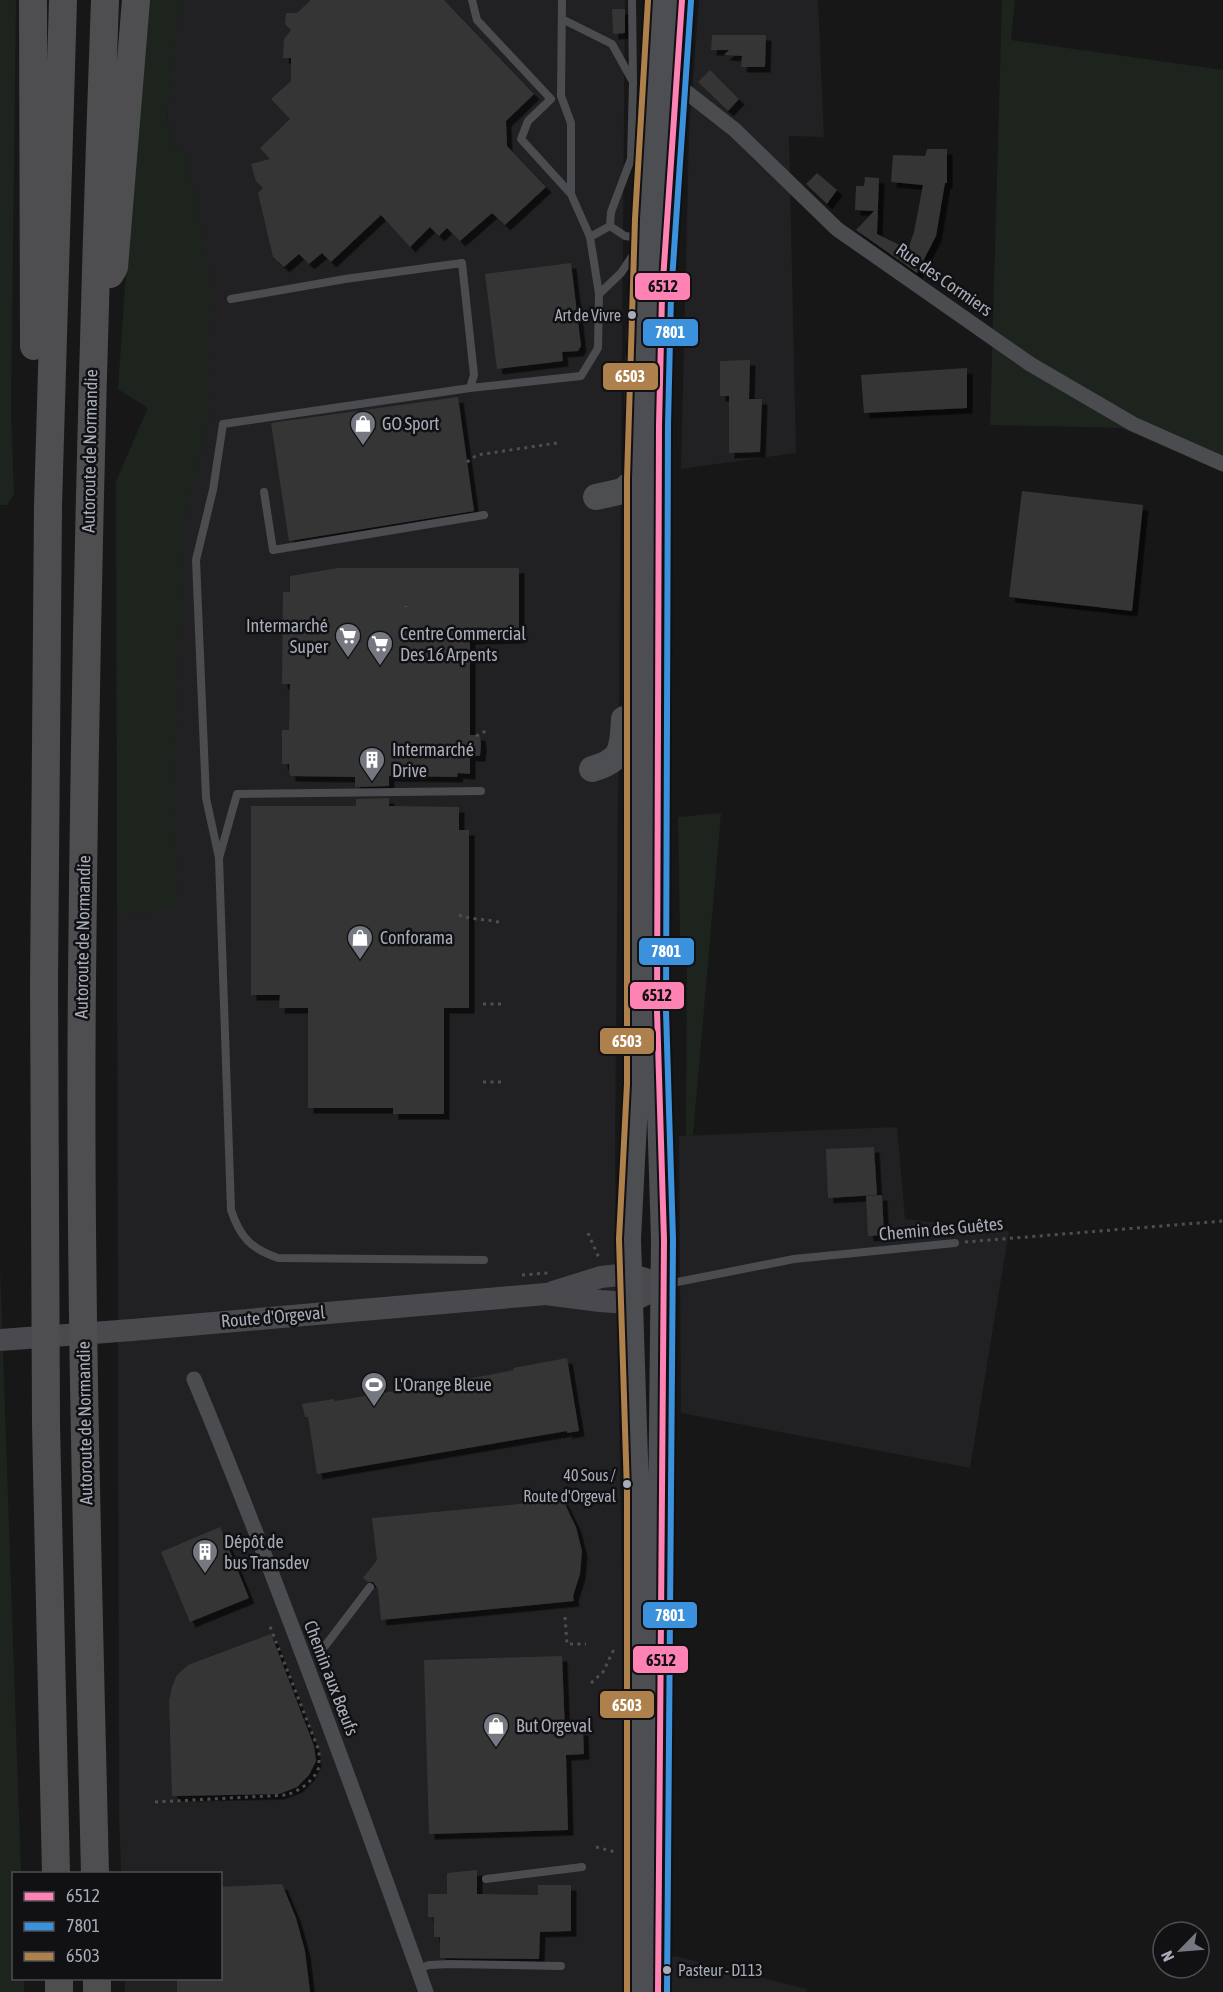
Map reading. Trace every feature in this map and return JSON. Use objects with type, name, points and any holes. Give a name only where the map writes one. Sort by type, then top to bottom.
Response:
[{"type":"highway","points":[[33,0],[33,458],[48,505]]},
{"type":"highway","name":"Autoroute de Normandie","points":[[56,1872],[45,1401],[44,972],[48,505],[63,0]]},
{"type":"highway","name":"Autoroute de Normandie","points":[[95,1872],[85,1424],[82,983],[90,458],[105,0]]},
{"type":"highway","points":[[94,298],[114,267],[136,0]]},
{"type":"main road","points":[[648,0],[660,361],[657,1000],[664,1230],[658,1992]]},
{"type":"main road","points":[[651,105],[657,0]]},
{"type":"main road","points":[[674,0],[675,83]]},
{"type":"main road","points":[[636,1992],[636,1491],[628,1239],[636,1063],[638,377],[655,238],[672,127],[682,0]]},
{"type":"main road","points":[[596,497],[623,491],[636,479]]},
{"type":"main road","points":[[592,769],[607,765],[614,760],[622,747],[624,714],[636,709]]},
{"type":"street","name":"Rue des Cormiers","points":[[675,83],[735,130],[837,229],[1030,364],[1133,424],[1223,464]]},
{"type":"street","points":[[672,127],[683,114],[706,106]]},
{"type":"street","points":[[628,1274],[663,1285]]},
{"type":"street","name":"Route d'Orgeval","points":[[0,1340],[546,1294],[601,1277],[628,1274]]},
{"type":"street","points":[[629,1303],[663,1285]]},
{"type":"street","name":"Route d'Orgeval","points":[[546,1294],[629,1303]]},
{"type":"street","name":"Chemin aux Bœufs","points":[[194,1379],[231,1467],[291,1625],[426,1992]]},
{"type":"lane","points":[[472,0],[477,20],[551,99]]},
{"type":"lane","points":[[562,0],[561,96],[571,123],[571,194]]},
{"type":"lane","points":[[610,226],[611,212],[631,159],[632,0]]},
{"type":"lane","points":[[562,19],[612,44],[633,83]]},
{"type":"lane","points":[[484,1260],[279,1258],[253,1246],[242,1236],[231,1210],[219,858],[206,798],[196,560],[213,490],[223,424],[470,388],[581,376],[598,348],[599,294],[590,237],[571,194],[521,140],[528,121],[551,99],[561,96]]},
{"type":"lane","points":[[590,237],[610,226]]},
{"type":"lane","points":[[610,226],[625,236],[655,238]]},
{"type":"lane","points":[[599,294],[655,238]]},
{"type":"lane","points":[[231,299],[334,281],[462,263],[474,375],[470,388]]},
{"type":"lane","points":[[264,492],[273,550],[484,515]]},
{"type":"lane","points":[[219,858],[237,794],[481,791]]},
{"type":"lane","name":"Chemin des Guêtes","points":[[663,1285],[794,1259],[954,1243]]},
{"type":"lane","points":[[325,1646],[370,1587]]},
{"type":"lane","points":[[486,1879],[582,1868]]},
{"type":"lane","points":[[417,1969],[429,1965],[450,1964],[561,1966]]},
{"type":"path","points":[[467,462],[477,455],[558,443]]},
{"type":"path","points":[[476,736],[489,732]]},
{"type":"path","points":[[459,915],[470,920],[498,921],[503,924]]},
{"type":"path","points":[[483,1004],[502,1004]]},
{"type":"path","points":[[483,1082],[501,1082]]},
{"type":"path","name":"Chemin des Guêtes","points":[[954,1243],[1223,1221]]},
{"type":"path","points":[[588,1233],[601,1261]]},
{"type":"path","points":[[566,1617],[567,1644],[586,1644]]},
{"type":"path","points":[[155,1802],[287,1796],[297,1792],[313,1778],[319,1767],[319,1751],[269,1624]]},
{"type":"path","points":[[591,1683],[603,1672],[618,1639]]},
{"type":"path","points":[[596,1847],[613,1851]]},
{"type":"shaded area","points":[[0,0],[16,0],[11,409],[14,494],[7,505],[0,505]]},
{"type":"shaded area","points":[[147,0],[181,0],[167,117],[172,145],[187,155],[211,282],[209,417],[182,529],[174,801],[178,901],[160,913],[117,914],[116,481],[148,408],[118,389]]},
{"type":"shaded area","points":[[177,0],[625,0],[615,1158],[626,1836],[623,1952],[678,1957],[807,1989],[806,1992],[125,1992],[125,1980],[222,1980],[222,1872],[121,1872],[119,1814],[117,914],[119,524],[194,282],[167,116]]},
{"type":"shaded area","points":[[699,0],[818,0],[824,137],[789,136],[796,453],[681,469],[689,132]]},
{"type":"shaded area","points":[[1002,0],[1015,0],[1011,40],[1223,70],[1223,472],[1121,428],[990,425]]},
{"type":"shaded area","points":[[721,813],[693,1135],[686,1136],[687,946],[680,935],[678,817]]},
{"type":"shaded area","points":[[897,1127],[905,1219],[1009,1231],[970,1468],[681,1413],[679,1136]]},
{"type":"shaded area","points":[[0,1265],[21,1872],[12,1872],[12,1980],[24,1980],[24,1992],[0,1992]]},
{"type":"building","points":[[311,0],[444,0],[534,94],[506,121],[507,146],[546,187],[505,225],[492,213],[460,241],[447,228],[439,236],[430,227],[410,247],[381,215],[331,262],[322,253],[309,264],[299,254],[284,267],[273,257],[258,193],[263,188],[256,181],[251,164],[270,159],[260,148],[290,119],[271,99],[291,81],[291,58],[283,58],[284,39],[291,30],[285,24],[286,13],[297,13]]},
{"type":"building","points":[[612,9],[625,9],[625,33],[613,34]]},
{"type":"building","points":[[712,35],[766,35],[765,67],[741,67],[742,56],[724,55],[729,50],[711,50]]},
{"type":"building","points":[[710,70],[739,99],[728,111],[698,82]]},
{"type":"building","points":[[927,149],[947,149],[947,183],[945,183],[936,236],[917,273],[856,230],[874,211],[855,210],[856,186],[864,186],[865,177],[879,178],[877,234],[908,249],[914,232],[923,185],[891,182],[893,155],[925,156]]},
{"type":"building","points":[[817,173],[837,190],[827,204],[806,184]]},
{"type":"building","points":[[571,263],[581,346],[578,351],[562,352],[563,361],[497,369],[485,274]]},
{"type":"building","points":[[750,360],[749,399],[762,399],[760,452],[729,453],[729,396],[720,396],[720,361]]},
{"type":"building","points":[[967,368],[967,408],[864,413],[861,375]]},
{"type":"building","name":"GO Sport","points":[[458,397],[474,511],[289,541],[271,423]]},
{"type":"building","points":[[1022,491],[1143,505],[1132,611],[1009,597]]},
{"type":"building","name":"Centre Commercial Des 16 Arpents","points":[[339,568],[519,568],[519,638],[470,639],[470,735],[480,735],[481,745],[480,756],[470,756],[470,774],[458,773],[457,777],[389,776],[389,786],[355,787],[355,777],[290,776],[289,764],[282,764],[282,730],[289,730],[290,684],[282,684],[283,592],[290,592],[290,576]]},
{"type":"building","name":"Conforama","points":[[389,798],[389,806],[459,807],[459,830],[469,830],[469,1008],[444,1008],[444,1114],[393,1114],[393,1108],[308,1108],[308,1008],[279,1008],[280,995],[251,995],[251,806],[356,806],[356,799]]},
{"type":"building","points":[[874,1147],[877,1195],[828,1198],[826,1149]]},
{"type":"building","points":[[882,1195],[884,1235],[868,1236],[866,1196]]},
{"type":"building","points":[[567,1358],[579,1431],[567,1433],[567,1431],[317,1474],[308,1417],[305,1417],[302,1404],[334,1399],[335,1401],[489,1375]]},
{"type":"building","points":[[563,1500],[576,1527],[582,1551],[574,1601],[381,1620],[378,1589],[373,1582],[368,1582],[363,1578],[377,1560],[372,1518]]},
{"type":"building","name":"Dépôt de bus Transdev","points":[[220,1527],[249,1598],[190,1622],[161,1552]]},
{"type":"building","points":[[271,1634],[314,1746],[316,1761],[309,1775],[297,1787],[279,1794],[172,1796],[169,1701],[177,1675],[188,1665]]},
{"type":"building","name":"But Orgeval","points":[[562,1656],[565,1731],[583,1730],[584,1754],[566,1755],[568,1830],[429,1834],[424,1660]]},
{"type":"building","points":[[477,1870],[477,1894],[538,1895],[538,1885],[571,1885],[571,1931],[540,1932],[539,1959],[440,1958],[440,1937],[434,1937],[434,1917],[428,1917],[428,1894],[447,1894],[447,1873]]},
{"type":"building","points":[[282,1884],[296,1918],[305,1951],[310,1992],[177,1992],[177,1980],[222,1980],[222,1887]]},
{"type":"transit line","name":"6503","points":[[627,1992],[627,1491],[619,1239],[627,1084],[627,479],[635,219],[648,0]]},
{"type":"transit line","name":"6512","points":[[658,1992],[664,1240],[657,1011],[659,425],[662,295],[682,0]]},
{"type":"transit line","name":"7801","points":[[667,1992],[673,1240],[666,1011],[668,425],[671,295],[691,1]]},
{"type":"place","name":"Art de Vivre","points":[[632,315]]},
{"type":"place","name":"GO Sport","points":[[363,447]]},
{"type":"place","name":"Intermarché Super","points":[[348,659]]},
{"type":"place","name":"Centre Commercial Des 16 Arpents","points":[[380,667]]},
{"type":"place","name":"Intermarché Drive","points":[[372,783]]},
{"type":"place","name":"Conforama","points":[[360,961]]},
{"type":"place","name":"L'Orange Bleue","points":[[374,1408]]},
{"type":"place","name":"40 Sous / Route d'Orgeval","points":[[627,1484]]},
{"type":"place","name":"Dépôt de bus Transdev","points":[[205,1575]]},
{"type":"place","name":"But Orgeval","points":[[496,1749]]},
{"type":"place","name":"Pasteur - D113","points":[[667,1970]]}]
